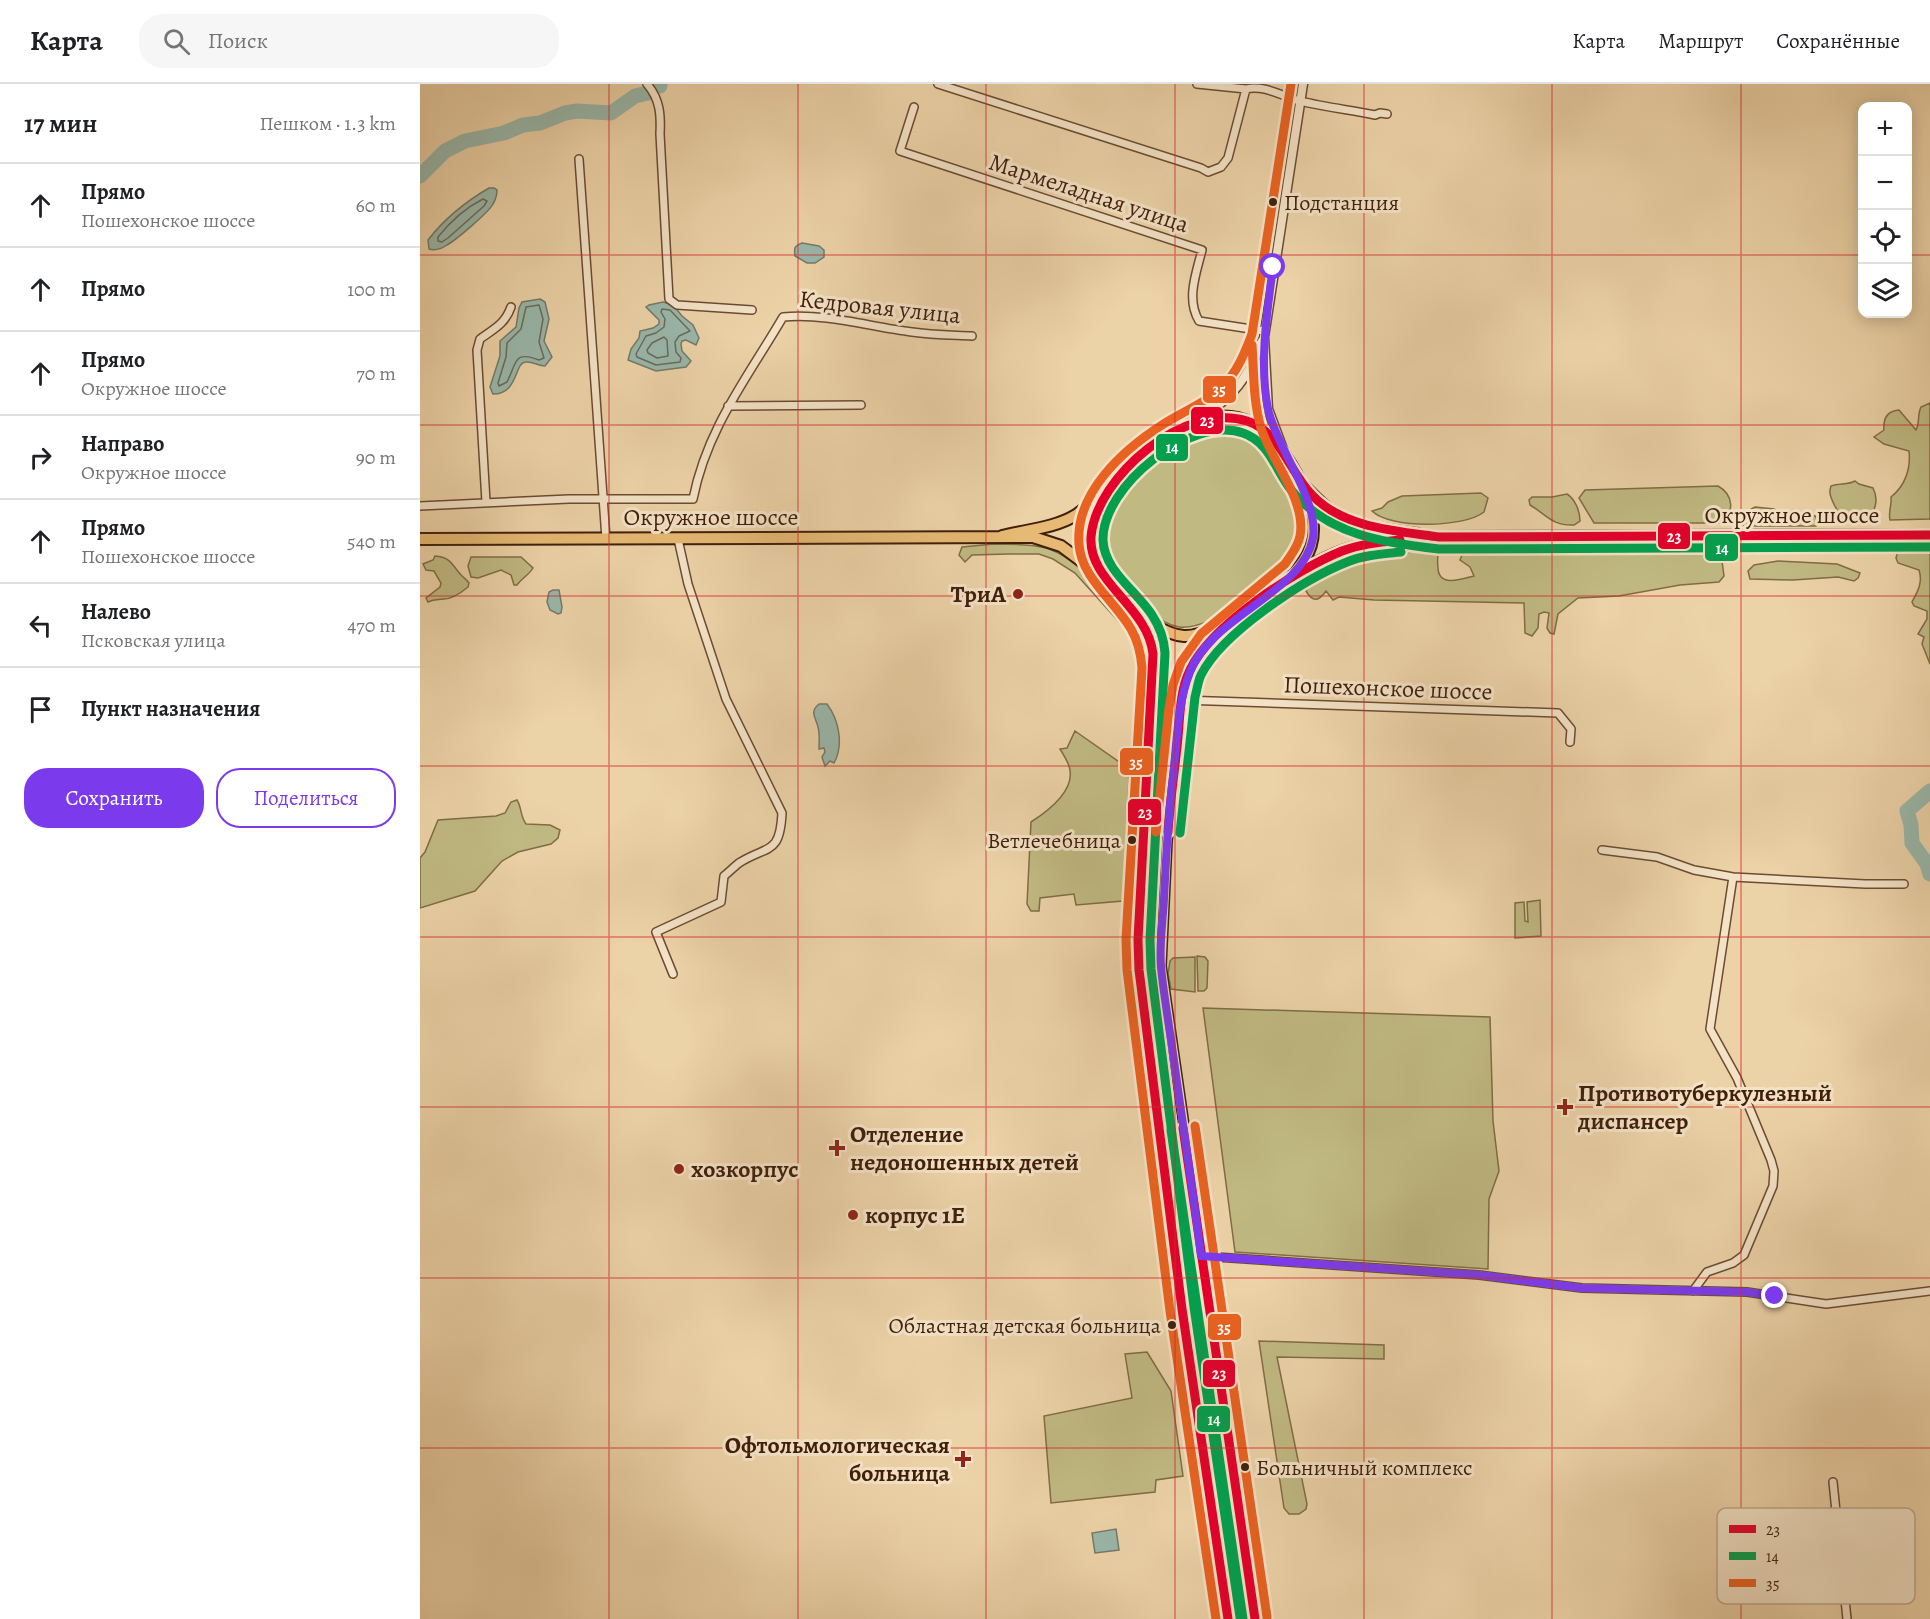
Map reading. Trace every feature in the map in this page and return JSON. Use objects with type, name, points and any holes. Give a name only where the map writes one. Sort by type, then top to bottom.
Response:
[{"type":"main road","name":"Окружное шоссе","points":[[1002,536],[1060,522],[1076,514],[1129,465],[1161,440],[1189,425],[1220,418],[1245,421],[1263,431],[1285,455],[1300,482],[1311,514],[1313,532],[1310,547],[1305,559],[1288,578]]},
{"type":"main road","name":"Окружное шоссе","points":[[1110,583],[1093,557],[1091,529],[1099,505],[1129,465]]},
{"type":"main road","name":"Окружное шоссе","points":[[1300,482],[1329,509],[1347,519],[1381,529],[1439,537]]},
{"type":"main road","name":"Окружное шоссе","points":[[420,539],[1033,537],[1051,542],[1082,560],[1110,583],[1131,606],[1165,630],[1185,636],[1212,629],[1241,614],[1288,578],[1332,555],[1355,547],[1384,542],[1439,537],[1930,535]]},
{"type":"main road","points":[[1131,606],[1149,633],[1154,662],[1138,950],[1182,1309],[1228,1619]]},
{"type":"main road","points":[[1241,614],[1198,656],[1191,669],[1182,700],[1169,812],[1161,966],[1255,1619]]},
{"type":"main road","points":[[1138,950],[1161,948]]},
{"type":"main road","points":[[1182,1309],[1208,1304]]},
{"type":"main road","points":[[1213,1524],[1240,1521]]},
{"type":"street","points":[[647,84],[653,91],[661,117],[669,299],[677,304],[752,310]]},
{"type":"street","points":[[938,84],[1208,172],[1221,167],[1228,158],[1245,87]]},
{"type":"street","points":[[1197,84],[1252,87],[1273,91],[1300,101],[1375,115],[1387,114]]},
{"type":"street","points":[[1189,425],[1232,394],[1253,366],[1264,334],[1303,84]]},
{"type":"street","name":"Мармеладная улица","points":[[914,107],[900,151],[1202,250],[1192,293],[1193,312],[1198,321],[1264,334]]},
{"type":"street","points":[[579,159],[606,539]]},
{"type":"street","points":[[486,502],[477,350],[480,339],[498,328],[507,318],[511,307]]},
{"type":"street","name":"Кедровая улица","points":[[728,406],[783,317],[830,320],[912,333],[972,336]]},
{"type":"street","points":[[1264,334],[1268,409],[1285,455]]},
{"type":"street","points":[[420,506],[602,499],[693,499],[703,457],[728,406],[861,405]]},
{"type":"street","points":[[673,974],[656,932],[721,902],[724,876],[739,863],[771,849],[781,830],[782,813],[726,699],[688,584],[678,539]]},
{"type":"street","name":"Пошехонское шоссе","points":[[1182,700],[1558,713],[1571,729],[1570,742]]},
{"type":"street","points":[[1602,850],[1657,857],[1694,870],[1733,877],[1904,884]]},
{"type":"street","points":[[1693,1291],[1707,1272],[1733,1263],[1744,1255],[1773,1186],[1774,1172],[1771,1160],[1737,1077],[1710,1029],[1733,877]]},
{"type":"street","points":[[1201,1256],[1479,1275],[1582,1288],[1747,1292],[1826,1304],[1930,1291]]},
{"type":"street","points":[[1833,1482],[1836,1508]]},
{"type":"street","points":[[1845,1604],[1847,1619]]},
{"type":"shaded area","points":[[1930,403],[1930,519],[1890,520],[1891,497],[1906,477],[1909,451],[1884,444],[1874,437],[1884,430],[1887,416],[1899,410],[1916,430],[1921,407]]},
{"type":"shaded area","points":[[1217,425],[1245,428],[1270,450],[1297,498],[1302,515],[1303,544],[1297,556],[1285,570],[1250,599],[1210,620],[1193,626],[1179,627],[1166,623],[1154,615],[1112,574],[1098,550],[1097,529],[1104,508],[1117,489],[1135,471],[1155,455],[1177,442],[1198,431]]},
{"type":"shaded area","points":[[1855,481],[1873,488],[1875,492],[1876,504],[1870,520],[1851,522],[1846,520],[1838,512],[1831,498],[1831,486]]},
{"type":"shaded area","points":[[1718,486],[1727,494],[1731,504],[1728,514],[1720,523],[1594,523],[1579,498],[1585,490]]},
{"type":"shaded area","points":[[1481,493],[1488,498],[1484,512],[1461,521],[1410,523],[1381,517],[1372,511],[1402,496]]},
{"type":"shaded area","points":[[1567,494],[1575,502],[1579,513],[1580,521],[1574,525],[1555,522],[1530,505],[1529,500],[1532,497]]},
{"type":"shaded area","points":[[1755,507],[1774,509],[1780,513],[1793,510],[1815,516],[1818,520],[1816,526],[1744,526],[1741,523],[1744,513]]},
{"type":"shaded area","points":[[994,544],[1047,548],[1076,565],[1116,603],[1136,628],[1142,638],[1147,669],[1142,664],[1133,639],[1121,624],[1075,573],[1053,559],[1039,554],[972,555],[965,562],[959,555],[962,547]]},
{"type":"shaded area","points":[[1712,548],[1717,550],[1722,561],[1724,576],[1719,582],[1680,585],[1619,596],[1578,598],[1558,614],[1554,634],[1550,633],[1547,628],[1549,613],[1544,612],[1539,614],[1538,628],[1532,636],[1525,633],[1524,603],[1374,600],[1339,597],[1333,600],[1326,591],[1321,597],[1314,599],[1306,591],[1309,586],[1345,565],[1391,553],[1438,552],[1439,574],[1446,580],[1452,580],[1474,576],[1470,567],[1460,560],[1462,555],[1468,552]]},
{"type":"shaded area","points":[[1930,549],[1930,664],[1922,644],[1924,637],[1918,634],[1927,619],[1927,611],[1914,606],[1912,602],[1919,586],[1920,574],[1919,570],[1898,563],[1896,558],[1898,551]]},
{"type":"shaded area","points":[[435,556],[448,560],[469,583],[468,587],[454,597],[428,602],[426,598],[440,587],[441,583],[434,571],[426,570],[423,564],[433,560]]},
{"type":"shaded area","points":[[471,557],[521,557],[533,568],[517,585],[514,585],[511,575],[501,570],[478,578],[471,577],[468,566]]},
{"type":"shaded area","points":[[1778,561],[1837,564],[1860,573],[1854,581],[1838,577],[1793,580],[1750,579],[1748,571],[1754,565]]},
{"type":"shaded area","points":[[1165,691],[1169,695],[1163,799],[1154,798],[1162,695]]},
{"type":"shaded area","points":[[1075,731],[1125,766],[1129,779],[1123,901],[1076,905],[1074,894],[1040,898],[1039,911],[1031,911],[1027,904],[1031,822],[1053,806],[1069,783],[1068,764],[1060,749],[1067,748]]},
{"type":"shaded area","points":[[517,800],[526,824],[550,825],[560,830],[558,838],[551,844],[518,852],[502,861],[475,891],[420,908],[420,858],[425,852],[438,820],[496,816],[505,813],[511,802]]},
{"type":"shaded area","points":[[1153,806],[1162,806],[1153,938],[1149,942],[1146,939]]},
{"type":"shaded area","points":[[1540,900],[1541,936],[1515,938],[1515,903],[1524,902],[1525,921],[1528,922],[1527,902]]},
{"type":"shaded area","points":[[1197,956],[1205,957],[1208,961],[1207,988],[1204,991],[1198,991]]},
{"type":"shaded area","points":[[1195,957],[1195,992],[1171,989],[1168,974],[1170,961],[1173,958]]},
{"type":"shaded area","points":[[1149,963],[1152,966],[1191,1237],[1188,1239],[1183,1238],[1149,993],[1147,967]]},
{"type":"shaded area","points":[[1203,1008],[1490,1017],[1493,1121],[1499,1171],[1489,1199],[1488,1269],[1235,1252]]},
{"type":"shaded area","points":[[1197,1309],[1202,1313],[1230,1513],[1226,1517],[1221,1514],[1194,1314]]},
{"type":"shaded area","points":[[1259,1341],[1384,1345],[1384,1359],[1277,1357],[1307,1504],[1306,1509],[1299,1514],[1289,1514],[1284,1508]]},
{"type":"shaded area","points":[[1147,1352],[1171,1391],[1183,1476],[1156,1480],[1155,1492],[1051,1503],[1044,1416],[1132,1398],[1125,1354]]},
{"type":"shaded area","points":[[1229,1532],[1235,1536],[1247,1619],[1236,1619],[1224,1537]]},
{"type":"water","points":[[489,188],[497,190],[497,194],[493,204],[485,213],[447,245],[434,250],[429,249],[428,240],[441,225]]},
{"type":"water","points":[[802,243],[819,246],[824,250],[824,257],[815,263],[807,263],[795,256],[795,248]]},
{"type":"water","points":[[540,299],[545,302],[549,319],[544,341],[552,357],[545,366],[522,363],[512,384],[501,393],[493,394],[490,387],[500,356],[500,341],[516,327],[522,302]]},
{"type":"water","points":[[663,302],[673,305],[693,325],[699,338],[696,345],[686,340],[682,341],[682,351],[691,361],[686,367],[656,371],[628,360],[640,331],[659,324],[659,320],[646,307]]},
{"type":"water","points":[[559,590],[562,607],[561,613],[558,614],[550,610],[547,602],[549,592]]},
{"type":"water","points":[[819,704],[827,704],[835,717],[839,733],[837,756],[834,763],[830,761],[825,766],[822,757],[825,752],[824,748],[819,749],[819,730],[814,715],[814,710]]},
{"type":"water","points":[[1116,1529],[1119,1550],[1095,1553],[1092,1533]]},
{"type":"waterway","points":[[420,176],[445,151],[465,141],[504,133],[523,125],[540,123],[565,113],[577,111],[611,113],[635,96],[648,93]]},
{"type":"waterway","points":[[1930,791],[1907,811],[1912,843],[1927,864],[1930,874]]},
{"type":"transit line","name":"35","points":[[1216,1619],[1170,1311],[1127,970],[1126,939],[1142,663],[1131,629],[1092,578],[1081,556],[1079,544],[1080,525],[1085,507],[1104,475],[1147,435],[1216,392],[1233,374],[1240,361],[1252,334],[1291,84]]},
{"type":"transit line","name":"35","points":[[1156,832],[1169,708],[1173,685],[1181,662],[1201,634],[1285,564],[1300,536],[1301,523],[1298,509],[1258,418],[1252,345]]},
{"type":"transit line","name":"23","points":[[1228,1619],[1182,1309],[1139,970],[1138,940],[1153,654],[1149,637],[1141,622],[1108,581],[1093,553],[1091,537],[1097,514],[1109,490],[1126,468],[1172,433],[1198,422],[1223,418],[1247,421],[1259,426],[1276,443],[1304,486],[1325,506],[1354,521],[1388,530],[1439,537],[1930,535]]},
{"type":"transit line","name":"14","points":[[1240,1617],[1194,1307],[1151,969],[1150,940],[1165,653],[1161,633],[1155,620],[1146,606],[1115,571],[1105,551],[1103,540],[1107,519],[1117,498],[1133,478],[1153,460],[1176,445],[1199,435],[1222,430],[1243,433],[1260,443],[1292,491],[1306,506],[1323,518],[1359,534],[1398,544],[1439,549],[1930,547]]},
{"type":"transit line","name":"23","points":[[1168,832],[1182,694],[1190,670],[1201,653],[1235,617],[1257,600],[1323,559],[1349,549],[1400,540]]},
{"type":"transit line","name":"14","points":[[1180,833],[1195,697],[1200,677],[1212,659],[1245,625],[1309,581],[1353,560],[1401,552]]},
{"type":"transit line","name":"35","points":[[1195,1126],[1267,1617]]},
{"type":"transit line","name":"23","points":[[1183,1128],[1255,1619]]},
{"type":"transit line","name":"14","points":[[1171,1130],[1243,1619]]},
{"type":"place","name":"Подстанция","points":[[1273,202]]},
{"type":"place","name":"ТриА","points":[[1018,594]]},
{"type":"place","name":"Ветлечебница","points":[[1132,840]]},
{"type":"place","name":"Противотуберкулезный диспансер","points":[[1565,1107]]},
{"type":"place","name":"Отделение недоношенных детей","points":[[837,1148]]},
{"type":"place","name":"хозкорпус","points":[[679,1169]]},
{"type":"place","name":"корпус 1Е","points":[[853,1215]]},
{"type":"place","name":"Областная детская больница","points":[[1172,1325]]},
{"type":"place","name":"Офтольмологическая больница","points":[[963,1459]]},
{"type":"place","name":"Больничный комплекс","points":[[1245,1467]]},
{"type":"route","points":[[1273,267],[1264,338],[1266,396],[1275,433],[1300,482],[1308,505],[1313,522],[1312,540],[1305,559],[1297,569],[1241,614],[1206,646],[1191,669],[1182,700],[1167,841],[1161,966],[1201,1256],[1479,1275],[1582,1288],[1747,1292],[1775,1296]]}]
